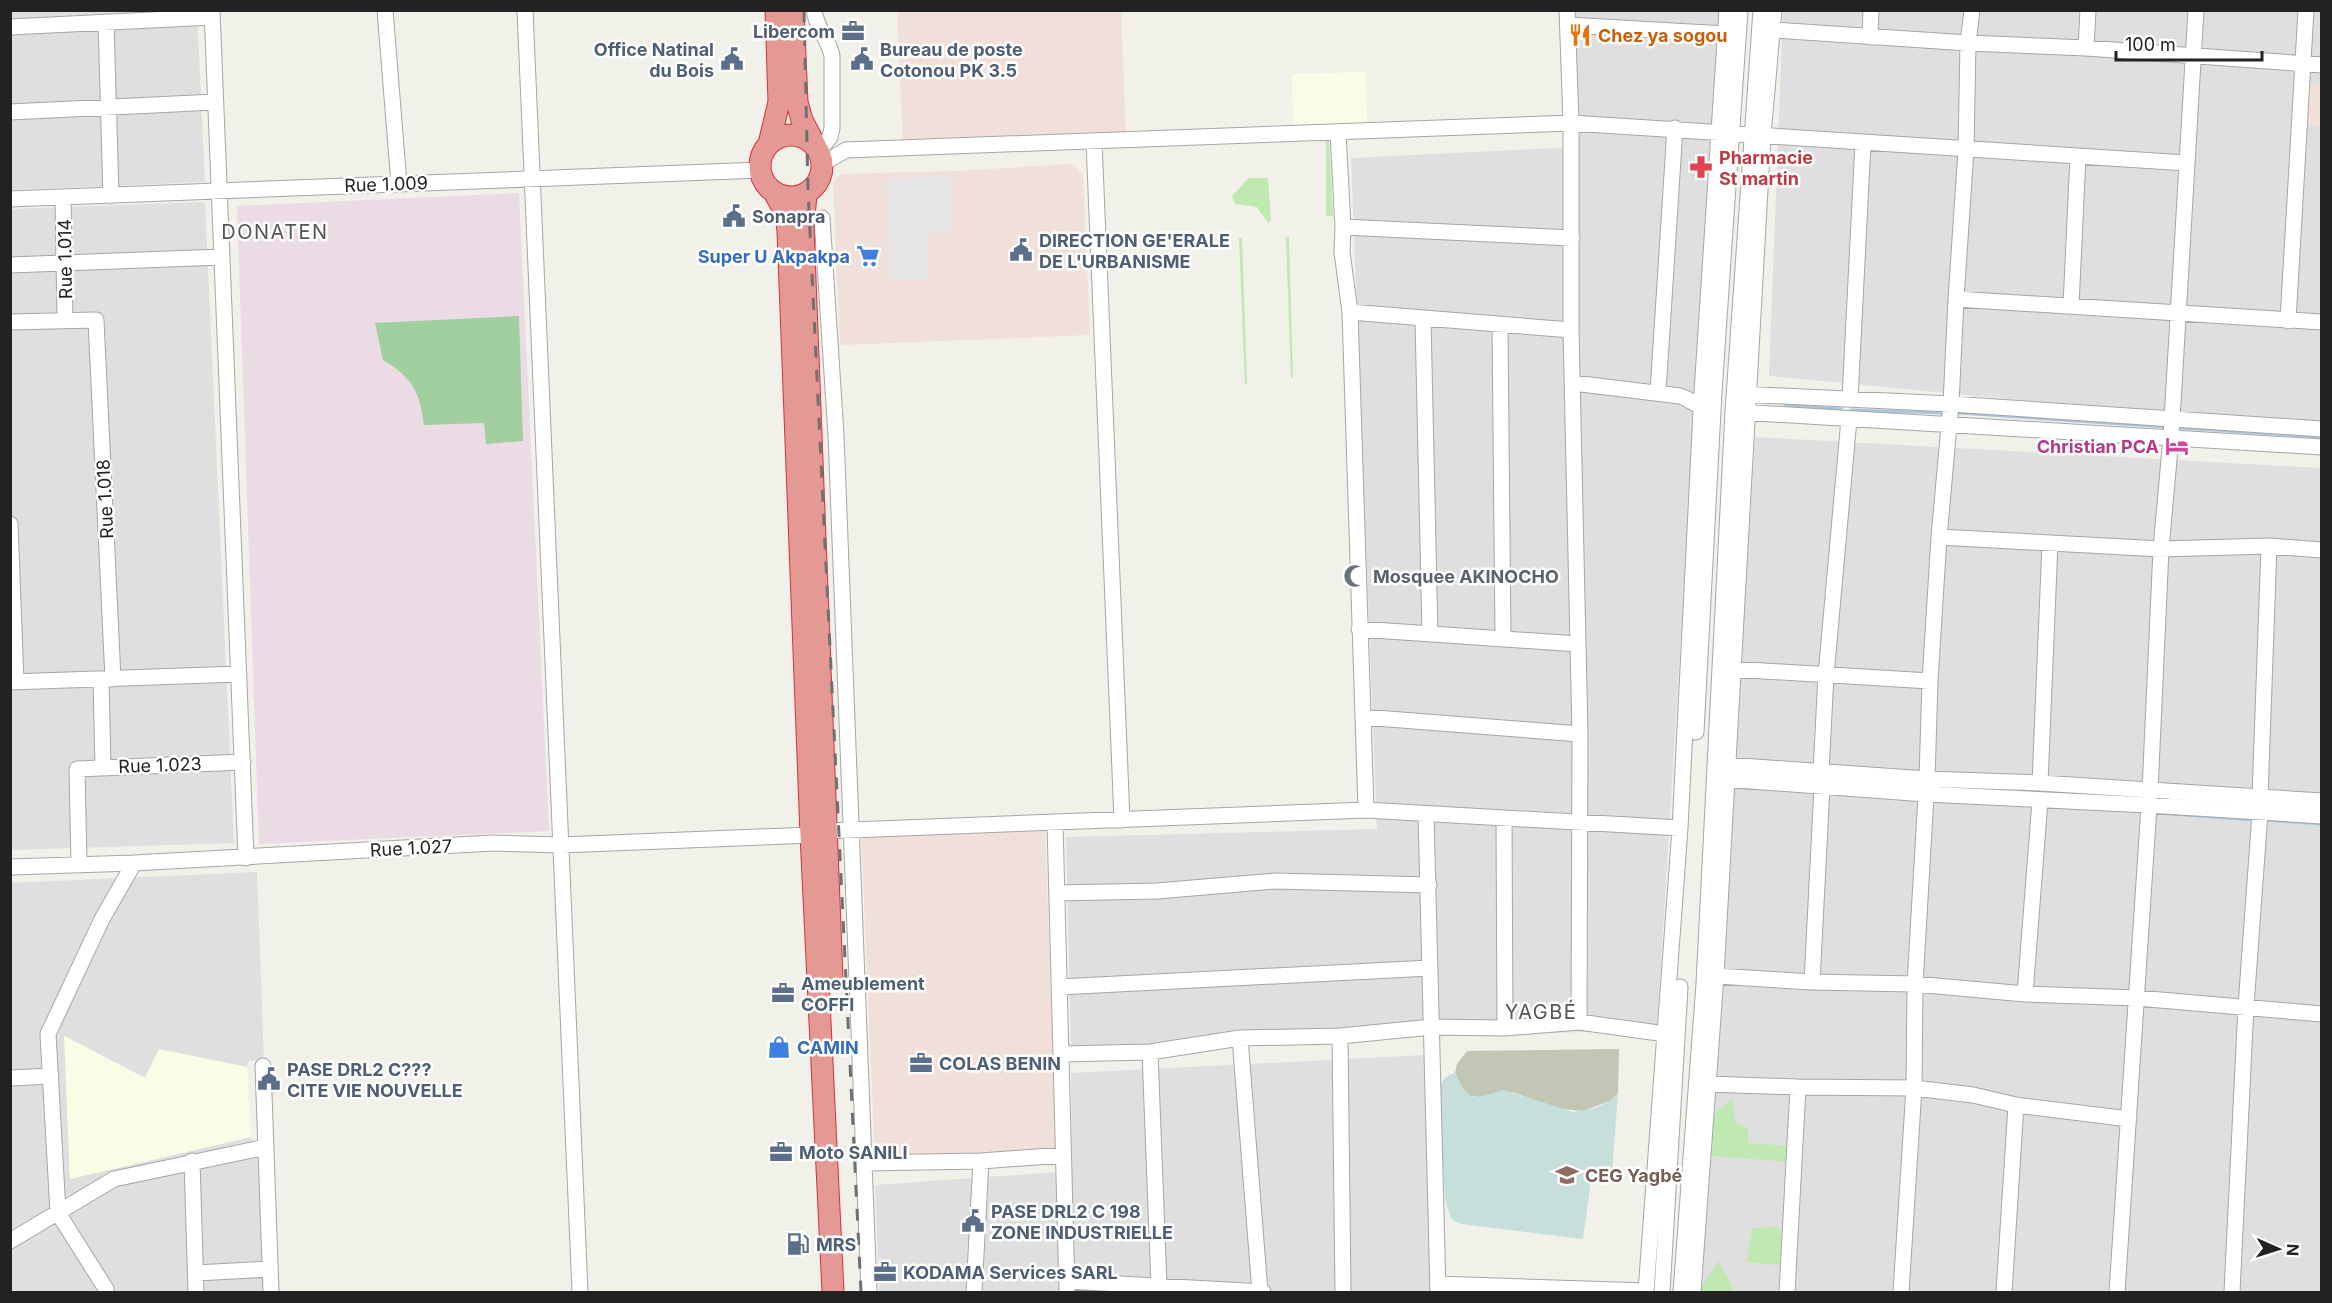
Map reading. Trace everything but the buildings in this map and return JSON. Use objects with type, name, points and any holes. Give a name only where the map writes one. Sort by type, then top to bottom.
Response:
[{"type":"highway","points":[[776,10],[778,114],[769,144],[762,156],[761,170],[765,182],[774,192],[786,214],[788,231],[845,1293]]},
{"type":"highway","points":[[793,10],[797,102],[802,120],[819,153],[818,181],[806,195],[804,227],[833,1293]]},
{"type":"highway","points":[[769,144],[780,136],[803,137],[819,153]]},
{"type":"highway","points":[[774,192],[791,197],[808,192]]},
{"type":"street","points":[[385,10],[399,183]]},
{"type":"street","points":[[525,10],[580,1293]]},
{"type":"street","points":[[814,10],[818,27],[830,47],[832,56],[832,128],[830,137],[819,153]]},
{"type":"street","points":[[1725,132],[1727,10]]},
{"type":"street","points":[[1426,814],[1438,1288],[1646,1292],[1680,828],[1704,400],[1725,132],[1740,10]]},
{"type":"street","points":[[1681,1293],[1704,984],[1740,412],[1757,135],[1761,10]]},
{"type":"street","points":[[1757,135],[1774,10]]},
{"type":"street","points":[[1870,37],[1871,10]]},
{"type":"street","points":[[1900,1293],[1914,1088],[1915,984],[1927,779],[1930,681],[1939,537],[1952,404],[1966,150],[1968,43],[1972,10]]},
{"type":"street","points":[[2086,48],[2088,10]]},
{"type":"street","points":[[2117,1293],[2137,998],[2162,549],[2171,437],[2196,10]]},
{"type":"street","points":[[2288,321],[2306,10]]},
{"type":"street","points":[[10,27],[212,14],[246,858]]},
{"type":"street","points":[[1579,1022],[1580,734],[1571,330],[1571,123],[1567,18],[1725,34]]},
{"type":"street","points":[[106,22],[111,196]]},
{"type":"street","points":[[1773,30],[2086,48],[2322,65]]},
{"type":"street","points":[[10,112],[215,102]]},
{"type":"street","points":[[819,153],[846,150],[1571,123],[2186,163]]},
{"type":"street","points":[[1658,392],[1675,128]]},
{"type":"street","points":[[1338,132],[1343,227],[1342,252],[1350,312],[1366,810]]},
{"type":"street","points":[[1094,141],[1122,820]]},
{"type":"street","points":[[1850,399],[1863,143]]},
{"type":"street","points":[[2071,306],[2078,156]]},
{"type":"street","name":"Rue 1.009","points":[[10,199],[761,170]]},
{"type":"street","name":"Rue 1.014","points":[[63,197],[66,263],[65,321]]},
{"type":"street","points":[[822,218],[836,435],[869,1293]]},
{"type":"street","points":[[1343,227],[1572,238]]},
{"type":"street","points":[[10,265],[222,257]]},
{"type":"street","points":[[1956,299],[2178,315],[2322,322]]},
{"type":"street","points":[[1350,312],[1423,320],[1571,330]]},
{"type":"street","name":"Rue 1.018","points":[[65,321],[96,320],[107,679],[103,768]]},
{"type":"street","points":[[1423,320],[1430,634]]},
{"type":"street","points":[[10,322],[65,321]]},
{"type":"street","points":[[1500,326],[1503,639]]},
{"type":"street","points":[[1573,383],[1658,392],[1704,400],[1740,412],[2322,447]]},
{"type":"street","points":[[1704,400],[1741,394],[1850,399],[2322,429]]},
{"type":"street","points":[[1662,1293],[1704,400]]},
{"type":"street","points":[[1693,1293],[1716,976],[1739,573],[1740,412]]},
{"type":"street","points":[[1821,772],[1826,675],[1849,419]]},
{"type":"street","points":[[10,524],[13,682],[239,674]]},
{"type":"street","points":[[1939,537],[2162,549],[2269,546],[2322,550]]},
{"type":"street","points":[[2040,783],[2050,543]]},
{"type":"street","points":[[2260,797],[2269,546]]},
{"type":"street","points":[[1359,629],[1578,644]]},
{"type":"street","points":[[1732,669],[1930,681]]},
{"type":"street","points":[[1363,717],[1580,734]]},
{"type":"street","name":"Rue 1.023","points":[[79,864],[76,769],[243,762]]},
{"type":"street","points":[[1726,772],[1821,772],[2040,783],[2260,813],[2322,816]]},
{"type":"street","points":[[1726,772],[1822,788],[2040,801],[2260,797],[2322,801]]},
{"type":"street","points":[[1812,982],[1822,788]]},
{"type":"street","points":[[2025,994],[2040,801]]},
{"type":"street","name":"Rue 1.027","points":[[10,867],[246,858],[493,843],[561,845],[1366,810],[1680,828]]},
{"type":"street","points":[[2232,1293],[2246,1006],[2260,813]]},
{"type":"street","points":[[1504,818],[1505,1028]]},
{"type":"street","points":[[1055,823],[1067,1287],[1159,1286],[1261,1292],[1240,1038]]},
{"type":"street","points":[[103,1291],[58,1213],[48,1034],[102,919],[134,863]]},
{"type":"street","points":[[1057,893],[1157,891],[1275,881],[1429,885]]},
{"type":"street","points":[[1059,987],[1430,968]]},
{"type":"street","points":[[1716,976],[1812,982],[1915,984],[2025,994],[2137,998],[2246,1006],[2322,1014]]},
{"type":"street","points":[[1061,1054],[1150,1052],[1240,1038],[1340,1036],[1432,1028],[1505,1028],[1579,1022],[1665,1034]]},
{"type":"street","points":[[1340,1036],[1343,1293]]},
{"type":"street","points":[[1150,1052],[1159,1286]]},
{"type":"street","points":[[263,1066],[271,1293]]},
{"type":"street","points":[[10,1078],[51,1076]]},
{"type":"street","points":[[1707,1084],[1914,1088],[1973,1095],[2016,1105],[2129,1119]]},
{"type":"street","points":[[1787,1293],[1798,1087]]},
{"type":"street","points":[[2004,1293],[2016,1105]]},
{"type":"street","points":[[11,1240],[114,1179],[266,1147]]},
{"type":"street","points":[[864,1163],[981,1161],[1063,1155]]},
{"type":"street","points":[[192,1161],[196,1293]]},
{"type":"street","points":[[974,1293],[981,1161]]},
{"type":"street","points":[[196,1272],[270,1269]]},
{"type":"shaded area","points":[[10,11],[197,11],[205,182],[11,190]]},
{"type":"shaded area","points":[[897,11],[1121,11],[1126,135],[903,143]]},
{"type":"shaded area","points":[[1575,11],[1719,11],[1657,1030],[1071,1047],[1066,837],[1377,829],[1351,158],[1578,147]]},
{"type":"shaded area","points":[[1783,11],[2321,11],[2321,429],[1769,376]]},
{"type":"shaded area","points":[[1366,72],[1367,126],[1293,128],[1292,74]]},
{"type":"shaded area","points":[[2304,83],[2321,84],[2321,126],[2302,125]]},
{"type":"shaded area","points":[[1072,164],[1083,174],[1090,335],[840,345],[833,183],[840,174],[955,171]]},
{"type":"shaded area","points":[[951,176],[953,232],[927,233],[928,279],[890,280],[886,178]]},
{"type":"shaded area","points":[[519,193],[549,831],[259,844],[237,206]]},
{"type":"shaded area","points":[[205,202],[234,843],[11,850],[10,209]]},
{"type":"shaded area","points":[[1755,437],[2321,468],[2321,1292],[1700,1292]]},
{"type":"shaded area","points":[[1045,824],[1056,1152],[875,1159],[861,833]]},
{"type":"shaded area","points":[[257,872],[264,1060],[248,1061],[247,1067],[159,1050],[145,1078],[65,1036],[70,1179],[251,1137],[261,1159],[265,1292],[11,1292],[10,883]]},
{"type":"shaded area","points":[[64,1036],[145,1078],[159,1049],[247,1067],[251,1137],[70,1179]]},
{"type":"shaded area","points":[[1619,1049],[1618,1093],[1610,1101],[1583,1111],[1560,1109],[1512,1092],[1480,1097],[1471,1096],[1463,1089],[1455,1073],[1457,1064],[1467,1051]]},
{"type":"shaded area","points":[[1425,1055],[1431,1292],[879,1292],[875,1185],[1072,1171],[1071,1073]]},
{"type":"shaded area","points":[[1455,1073],[1463,1089],[1471,1096],[1480,1097],[1503,1090],[1573,1112],[1596,1108],[1610,1101],[1618,1093],[1612,1173],[1592,1173],[1583,1239],[1461,1224],[1452,1220],[1445,1200],[1439,1085],[1447,1076]]},
{"type":"green space","points":[[1326,139],[1329,139],[1333,216],[1326,216]]},
{"type":"green space","points":[[1249,178],[1268,178],[1271,221],[1268,223],[1257,207],[1235,204],[1232,196]]},
{"type":"green space","points":[[1286,237],[1289,237],[1293,378],[1291,378]]},
{"type":"green space","points":[[1239,238],[1242,238],[1247,384],[1245,384]]},
{"type":"green space","points":[[519,316],[523,441],[486,444],[484,423],[424,425],[420,403],[413,386],[393,366],[383,360],[375,323]]},
{"type":"green space","points":[[1733,1098],[1735,1123],[1748,1128],[1748,1143],[1789,1146],[1788,1162],[1712,1156],[1711,1117]]},
{"type":"green space","points":[[1777,1227],[1789,1237],[1785,1266],[1747,1262],[1752,1228]]},
{"type":"green space","points":[[1719,1261],[1735,1292],[1700,1292],[1700,1288]]},
{"type":"waterway","points":[[1785,405],[1841,409]]},
{"type":"waterway","points":[[1851,410],[1944,413]]},
{"type":"waterway","points":[[1959,413],[2166,427]]},
{"type":"waterway","points":[[2181,428],[2322,437]]},
{"type":"waterway","points":[[1733,787],[1756,789]]},
{"type":"waterway","points":[[2156,813],[2256,820]]},
{"type":"waterway","points":[[2265,820],[2322,824]]},
{"type":"railway","points":[[804,10],[808,191],[861,1292]]},
{"type":"place","name":"Libercom","points":[[853,31]]},
{"type":"place","name":"Chez ya sogou","points":[[1580,35]]},
{"type":"place","name":"Office Natinal du Bois","points":[[732,59]]},
{"type":"place","name":"Bureau de poste Cotonou PK 3.5","points":[[862,59]]},
{"type":"place","name":"Pharmacie St martin","points":[[1701,167]]},
{"type":"place","name":"Sonapra","points":[[734,216]]},
{"type":"place","name":"DIRECTION GE'ERALE DE L'URBANISME","points":[[1021,250]]},
{"type":"place","name":"Super U Akpakpa","points":[[868,256]]},
{"type":"place","name":"Christian PCA","points":[[2177,446]]},
{"type":"place","name":"Mosquee AKINOCHO","points":[[1355,576]]},
{"type":"place","name":"Ameublement COFFI","points":[[783,993]]},
{"type":"place","name":"CAMIN","points":[[779,1047]]},
{"type":"place","name":"COLAS BENIN","points":[[921,1063]]},
{"type":"place","name":"PASE DRL2 C??? CITE VIE NOUVELLE","points":[[269,1079]]},
{"type":"place","name":"Moto SANILI","points":[[781,1152]]},
{"type":"place","name":"CEG Yagbé","points":[[1567,1175]]},
{"type":"place","name":"PASE DRL2 C 198 ZONE INDUSTRIELLE","points":[[973,1221]]},
{"type":"place","name":"MRS","points":[[798,1244]]},
{"type":"place","name":"KODAMA Services SARL","points":[[885,1272]]},
{"type":"district","name":"DONATEN","points":[[275,232]]},
{"type":"district","name":"YAGBÉ","points":[[1541,1012]]}]
